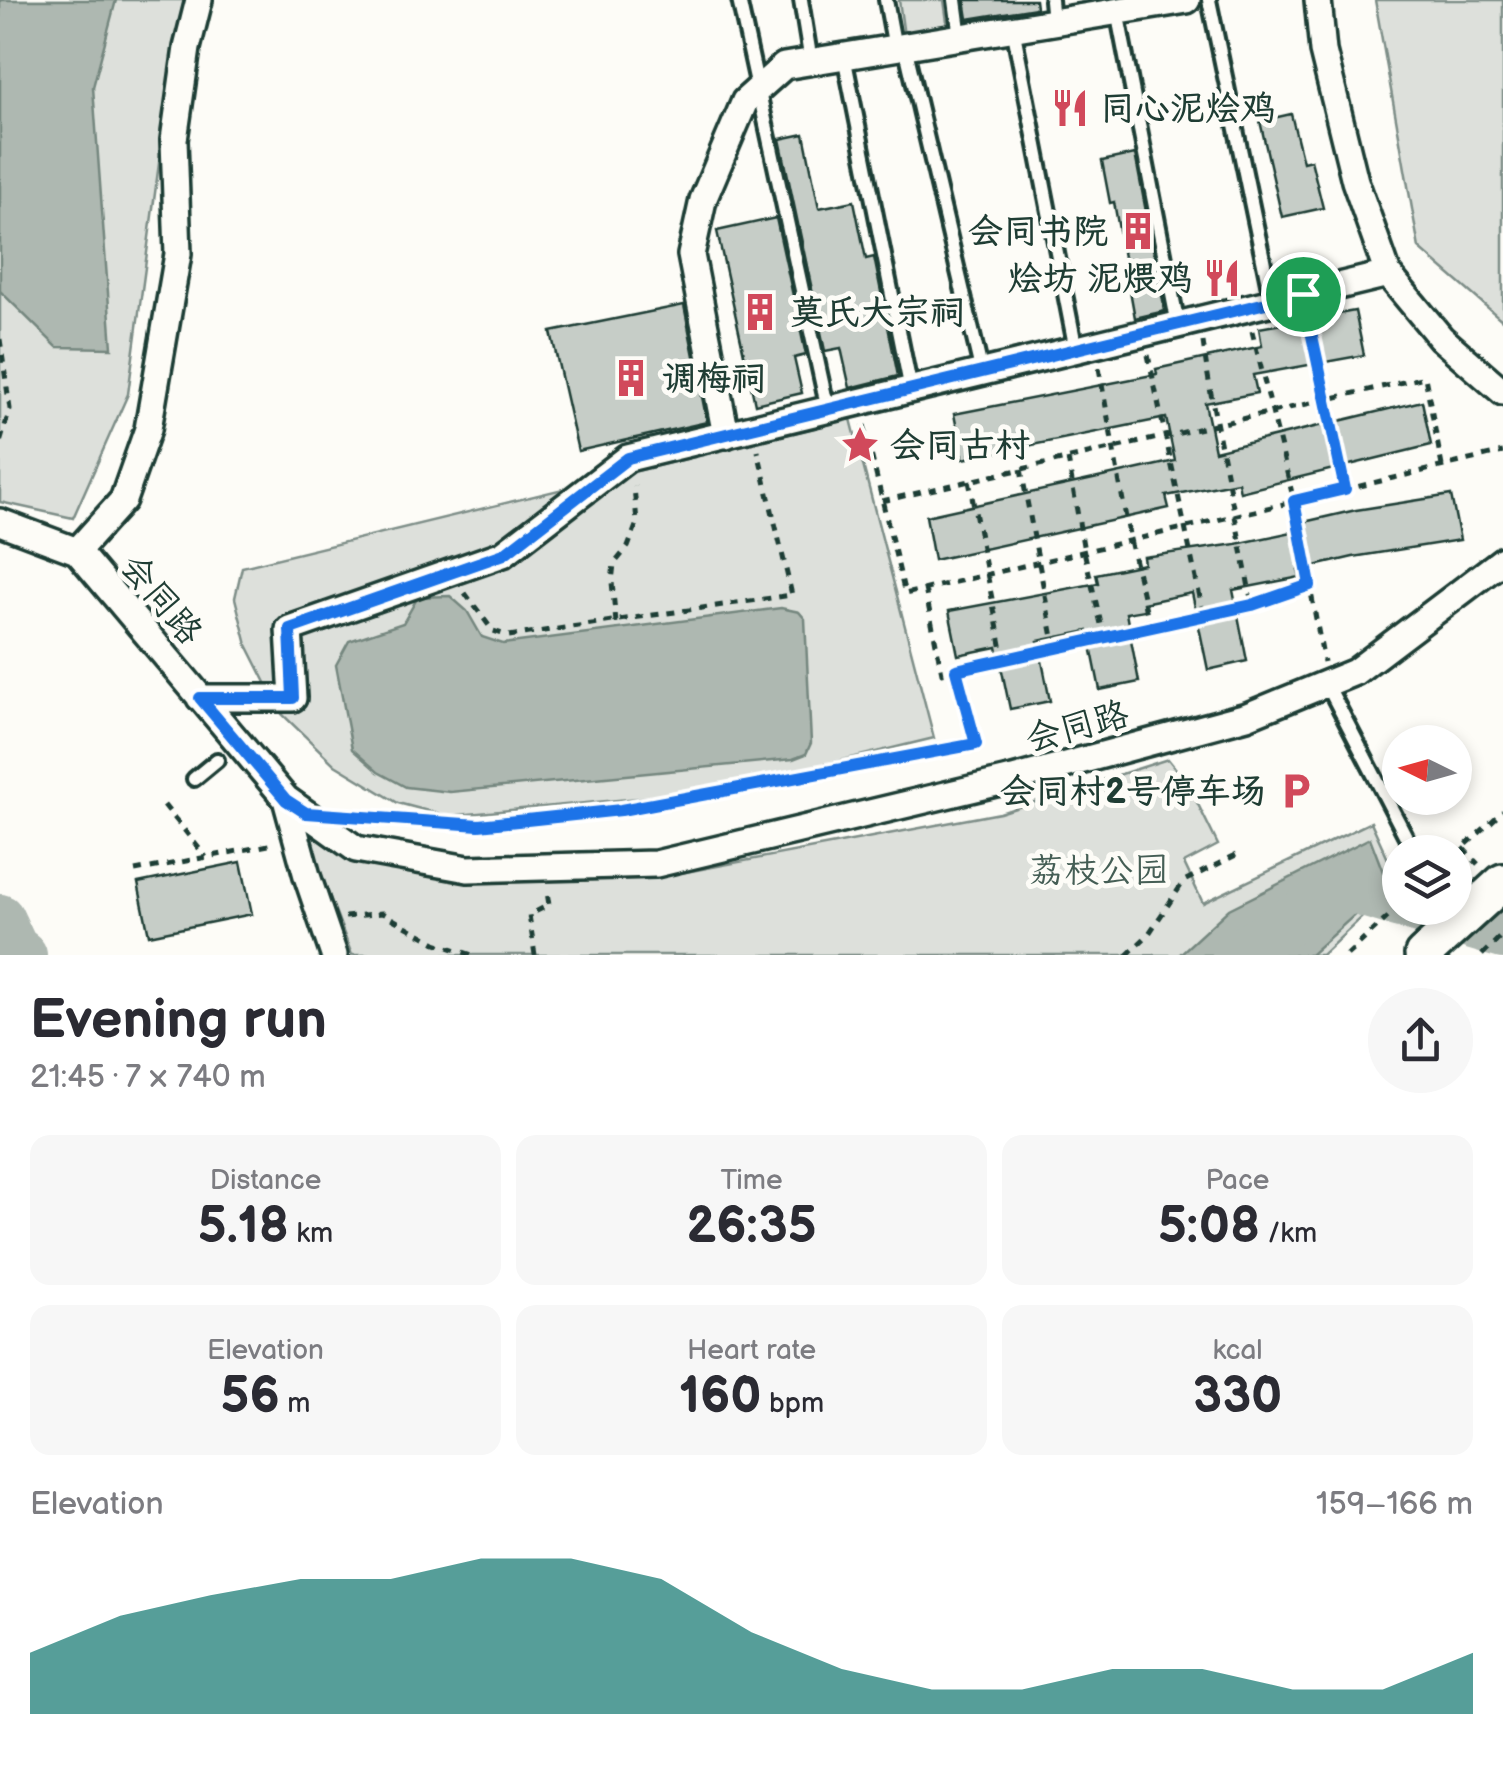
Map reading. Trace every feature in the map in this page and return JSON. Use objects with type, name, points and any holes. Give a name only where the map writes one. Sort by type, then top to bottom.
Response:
[{"type":"street","points":[[77,550],[123,500],[148,429],[178,254],[174,140],[187,48],[199,0]]},
{"type":"street","points":[[726,435],[691,254],[703,200],[746,102],[758,90],[784,66],[1013,28],[1052,11],[1187,0]]},
{"type":"street","points":[[1318,0],[1323,51],[1351,162],[1388,274],[1441,338],[1503,392]]},
{"type":"street","points":[[200,698],[293,698],[290,629],[504,554],[628,458],[1388,274]]},
{"type":"street","name":"会同路","points":[[0,522],[77,550],[286,800],[356,849],[468,869],[656,864],[1013,779],[1247,716],[1329,689],[1503,560]]},
{"type":"street","name":"会同路","points":[[286,800],[334,955]]},
{"type":"street","points":[[1423,955],[1450,923],[1501,884]]},
{"type":"lane","points":[[739,0],[828,410]]},
{"type":"lane","points":[[800,0],[811,62]]},
{"type":"lane","points":[[886,0],[982,372]]},
{"type":"lane","points":[[955,0],[960,37]]},
{"type":"lane","points":[[1208,0],[1272,302]]},
{"type":"lane","points":[[1128,7],[1189,322]]},
{"type":"lane","points":[[1013,28],[1085,347]]},
{"type":"lane","points":[[844,56],[912,390]]},
{"type":"lane","points":[[1329,689],[1405,835]]},
{"type":"lane","points":[[194,780],[216,760]]},
{"type":"path","points":[[1303,294],[1345,489]]},
{"type":"path","points":[[1246,308],[1294,501],[1329,689]]},
{"type":"path","points":[[1189,322],[1236,515],[1252,605]]},
{"type":"path","points":[[1144,333],[1204,616]]},
{"type":"path","points":[[0,340],[10,409],[0,443]]},
{"type":"path","points":[[1085,347],[1114,448],[1150,628]]},
{"type":"path","points":[[882,501],[1425,378],[1442,466]]},
{"type":"path","points":[[858,402],[905,594],[1503,452]]},
{"type":"path","points":[[461,587],[493,631],[509,636],[792,595],[753,428]]},
{"type":"path","points":[[616,623],[614,564],[628,547],[636,523],[637,499],[628,458]]},
{"type":"path","points":[[1068,459],[1104,638]]},
{"type":"path","points":[[1021,469],[1055,648]]},
{"type":"path","points":[[969,481],[1004,660]]},
{"type":"path","points":[[925,589],[942,673],[1252,605],[1310,585]]},
{"type":"path","points":[[351,815],[479,825],[621,810],[976,744],[956,670]]},
{"type":"path","points":[[164,805],[206,858]]},
{"type":"path","points":[[1472,839],[1503,811]]},
{"type":"path","points":[[135,871],[297,839]]},
{"type":"path","points":[[1128,955],[1148,936],[1184,881],[1236,854]]},
{"type":"path","points":[[534,955],[529,915],[550,905],[542,867]]},
{"type":"path","points":[[322,919],[382,913],[436,943],[472,955]]},
{"type":"path","points":[[1347,955],[1382,923]]},
{"type":"path","points":[[1482,955],[1503,934]]},
{"type":"path","points":[[1355,948],[1362,955]]},
{"type":"green space","points":[[0,0],[193,0],[164,126],[128,394],[73,518],[0,502]]},
{"type":"green space","points":[[899,0],[944,0],[948,29],[904,36]]},
{"type":"green space","points":[[1375,0],[1503,0],[1503,321],[1419,248]]},
{"type":"green space","points":[[851,419],[934,738],[715,791],[447,816],[398,803],[335,765],[282,714],[247,645],[235,598],[242,567]]},
{"type":"green space","name":"荔枝公园","points":[[1168,759],[1188,784],[1218,845],[1184,863],[1203,903],[1371,822],[1382,846],[1382,898],[1322,955],[352,955],[304,830],[464,879],[654,878],[1000,813]]},
{"type":"shaded area","points":[[0,0],[116,0],[93,87],[112,348],[57,347],[0,291]]},
{"type":"shaded area","points":[[450,596],[467,611],[482,637],[503,644],[781,608],[799,612],[805,619],[811,743],[806,754],[793,759],[450,792],[406,787],[378,772],[352,749],[336,665],[349,641],[403,623],[418,597]]},
{"type":"shaded area","points":[[1370,838],[1382,869],[1382,890],[1310,955],[1179,955],[1229,909]]},
{"type":"building","points":[[965,0],[1035,0],[1036,8],[968,19]]},
{"type":"building","points":[[1291,114],[1303,162],[1311,160],[1323,208],[1282,217],[1260,121]]},
{"type":"building","points":[[804,134],[819,208],[854,201],[866,259],[874,257],[898,376],[850,388],[841,348],[825,351],[780,139]]},
{"type":"building","points":[[1135,154],[1165,311],[1135,318],[1114,202],[1110,203],[1102,161]]},
{"type":"building","name":"莫氏大宗祠","points":[[776,218],[806,355],[794,358],[802,393],[755,404],[717,231]]},
{"type":"building","name":"调梅祠","points":[[684,305],[707,422],[578,451],[551,332]]},
{"type":"building","points":[[1355,311],[1364,355],[1253,375],[1257,393],[1205,403],[1215,451],[1422,401],[1431,445],[1240,492],[1238,482],[1166,496],[1169,508],[934,560],[926,516],[1175,461],[1166,418],[963,459],[954,414],[1157,374],[1156,369],[1262,346],[1259,328]]},
{"type":"building","points":[[1451,495],[1460,540],[1353,557],[1298,570],[1300,577],[1233,590],[1247,661],[1208,670],[1192,593],[1143,603],[1144,610],[1126,613],[1139,682],[1100,690],[1088,631],[1038,641],[1050,701],[1010,709],[997,647],[958,655],[949,611],[1098,583],[1096,574],[1144,564],[1143,557],[1236,544],[1306,529],[1304,522],[1356,510]]},
{"type":"building","points":[[241,862],[252,914],[149,935],[138,883]]},
{"type":"waterway","points":[[1236,955],[1343,887],[1382,899]]},
{"type":"waterway","points":[[0,918],[14,948],[23,955]]},
{"type":"waterway","points":[[1469,925],[1503,935]]},
{"type":"place","name":"同心泥烩鸡","points":[[1070,108]]},
{"type":"place","name":"会同书院","points":[[1138,231]]},
{"type":"place","name":"烩坊 泥煨鸡","points":[[1222,278]]},
{"type":"place","name":"莫氏大宗祠","points":[[760,312]]},
{"type":"place","name":"调梅祠","points":[[631,378]]},
{"type":"place","name":"会同古村","points":[[860,445]]},
{"type":"place","name":"会同村2号停车场","points":[[1296,791]]},
{"type":"route","points":[[1303,294],[1345,489],[1294,501],[1310,585],[1252,605],[956,670],[976,744],[621,810],[479,825],[306,813],[286,800],[200,698],[293,698],[290,629],[504,554],[628,458],[1303,294]]}]
